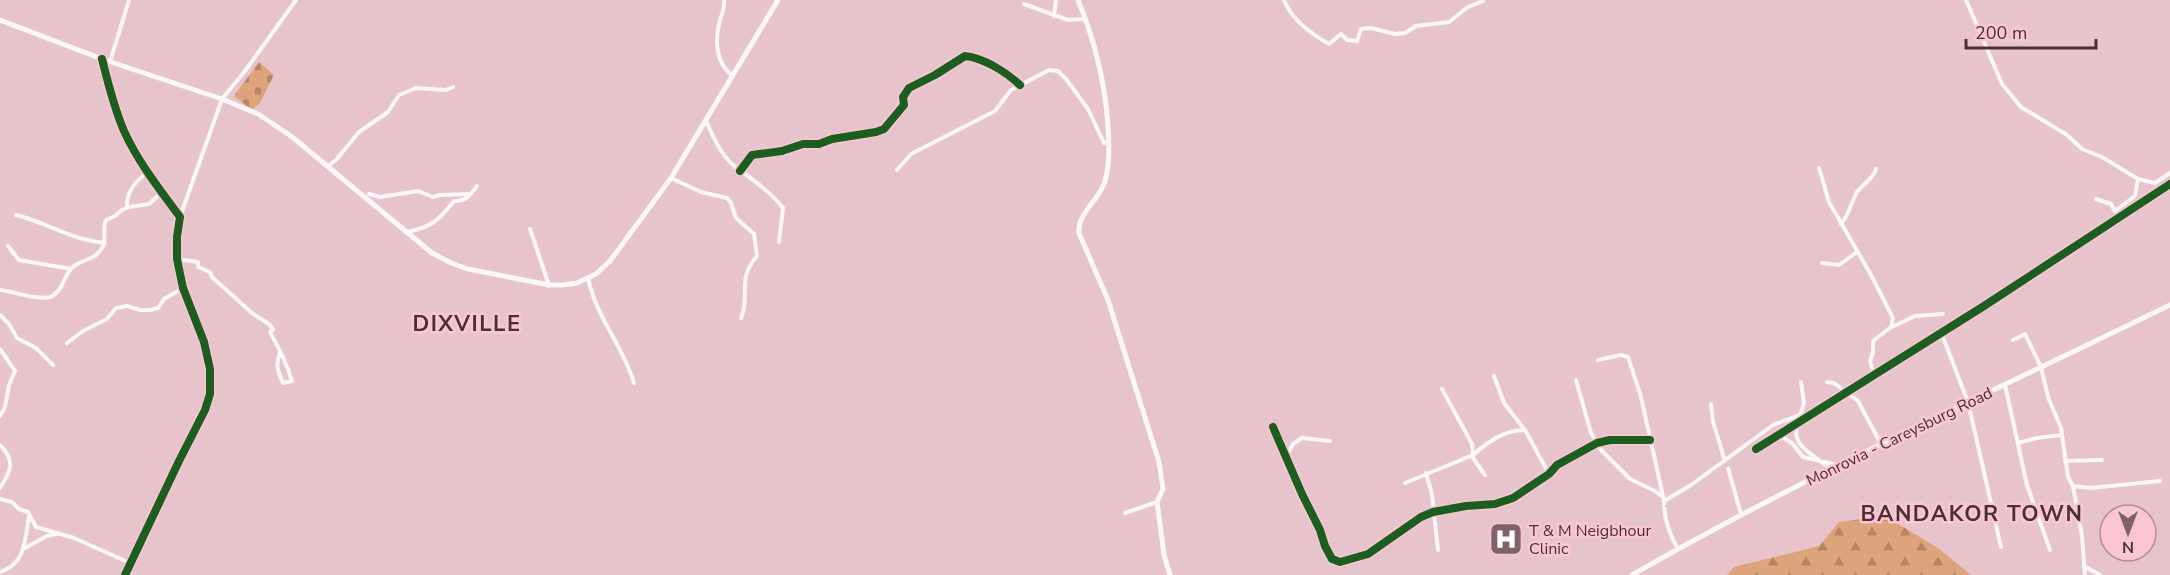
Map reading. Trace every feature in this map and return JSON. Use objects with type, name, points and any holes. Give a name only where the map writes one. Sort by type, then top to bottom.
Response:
[{"type":"main road","points":[[0,20],[258,114],[291,136],[432,253],[451,264],[549,285],[563,285],[588,278],[610,261],[671,178],[778,0]]},
{"type":"main road","points":[[1078,0],[1100,62],[1109,141],[1106,180],[1094,202],[1081,218],[1078,226],[1079,233],[1108,300],[1159,462],[1163,489],[1157,502],[1164,555],[1170,575]]},
{"type":"main road","name":"Monrovia - Careysburg Road","points":[[1632,575],[1741,514],[1837,465],[2170,305]]},
{"type":"street","points":[[111,62],[129,0]]},
{"type":"street","points":[[125,575],[178,461],[205,410],[210,394],[210,369],[206,351],[183,288],[177,259],[180,217],[222,99],[296,0]]},
{"type":"street","points":[[724,0],[718,27],[717,48],[725,71],[733,76]]},
{"type":"street","points":[[1054,16],[1056,0]]},
{"type":"street","points":[[1284,0],[1290,12],[1305,28],[1329,44],[1341,34],[1347,40],[1357,41],[1361,29],[1371,28],[1395,34],[1405,33],[1416,26],[1449,21],[1483,1]]},
{"type":"street","points":[[1966,0],[2002,84],[2021,107],[2067,135],[2082,149],[2102,157],[2138,179],[2155,183],[2170,174]]},
{"type":"street","points":[[1024,4],[1068,20],[1085,19]]},
{"type":"street","points":[[740,171],[752,155],[782,151],[803,144],[819,144],[832,139],[884,129],[904,105],[903,97],[909,88],[965,56],[995,67],[1020,85]]},
{"type":"street","points":[[102,59],[108,86],[124,131],[148,172],[180,217]]},
{"type":"street","points":[[897,170],[911,154],[929,143],[958,132],[967,124],[995,111],[1011,90],[1043,72],[1058,71],[1088,110],[1104,142],[1109,141]]},
{"type":"street","points":[[328,166],[336,160],[359,132],[388,112],[399,95],[416,88],[446,90],[453,87]]},
{"type":"street","points":[[706,121],[718,147],[740,171],[747,174],[777,199],[783,208],[779,242]]},
{"type":"street","points":[[1819,168],[1829,202],[1891,311],[1893,318],[1891,327]]},
{"type":"street","points":[[1841,224],[1849,215],[1856,194],[1874,175],[1876,169]]},
{"type":"street","points":[[127,208],[126,200],[134,183],[148,172]]},
{"type":"street","points":[[671,178],[701,192],[727,198],[732,203],[736,218],[754,234],[757,256],[747,269],[743,292],[746,303],[741,318]]},
{"type":"street","points":[[2096,200],[2111,204],[2115,211],[2135,196],[2138,179]]},
{"type":"street","points":[[1756,449],[2105,228],[2170,184]]},
{"type":"street","points":[[407,232],[427,227],[440,220],[454,201],[462,201],[477,186]]},
{"type":"street","points":[[2164,188],[2169,192]]},
{"type":"street","points":[[369,194],[380,197],[418,191],[433,197],[471,194]]},
{"type":"street","points":[[0,290],[32,297],[51,297],[60,289],[65,277],[72,269],[93,258],[105,243],[103,227],[106,220],[127,208],[148,204],[162,192]]},
{"type":"street","points":[[16,215],[39,221],[86,242],[105,243]]},
{"type":"street","points":[[530,229],[549,285]]},
{"type":"street","points":[[8,246],[19,260],[72,269]]},
{"type":"street","points":[[1822,263],[1839,265],[1857,252]]},
{"type":"street","points":[[177,259],[198,262],[198,267],[210,272],[212,277],[252,313],[269,324],[273,329],[270,332],[286,361],[292,381],[284,383],[278,372],[276,364],[280,353]]},
{"type":"street","points":[[588,278],[598,311],[628,365],[634,383]]},
{"type":"street","points":[[67,343],[83,331],[107,319],[116,309],[127,306],[140,310],[158,308],[164,299],[183,288]]},
{"type":"street","points":[[1874,375],[1870,361],[1873,341],[1891,327],[1915,316],[1943,314]]},
{"type":"street","points":[[0,315],[9,324],[17,338],[36,348],[53,365]]},
{"type":"street","points":[[1941,332],[1968,402],[2001,547]]},
{"type":"street","points":[[2013,340],[2025,334],[2041,368],[2048,397],[2061,428],[2068,477],[2073,486],[2082,536],[2085,575]]},
{"type":"street","points":[[0,349],[15,371],[9,385],[5,407],[0,416]]},
{"type":"street","points":[[1598,360],[1621,354],[1628,357],[1641,397],[1664,501],[1666,522],[1678,549]]},
{"type":"street","points":[[1494,376],[1504,403],[1525,430],[1549,474]]},
{"type":"street","points":[[1576,380],[1592,433],[1601,450],[1627,477],[1659,494],[1664,501]]},
{"type":"street","points":[[1801,382],[1804,403],[1796,431],[1803,450],[1821,460],[1830,469]]},
{"type":"street","points":[[1827,382],[1834,383],[1858,401],[1881,444]]},
{"type":"street","points":[[2005,386],[2027,485],[2050,550]]},
{"type":"street","points":[[1442,389],[1472,444],[1473,458],[1485,475]]},
{"type":"street","points":[[1711,404],[1713,422],[1725,461]]},
{"type":"street","points":[[1664,501],[1691,485],[1773,425],[1800,415]]},
{"type":"street","points":[[1273,427],[1320,530],[1325,546],[1336,561],[1340,562],[1368,554],[1421,517],[1433,512],[1505,501],[1549,474],[1557,465],[1597,443],[1610,440],[1650,440]]},
{"type":"street","points":[[1405,483],[1473,455],[1489,441],[1515,430],[1525,430]]},
{"type":"street","points":[[1779,435],[1792,443],[1803,457],[1837,465]]},
{"type":"street","points":[[2018,443],[2061,435]]},
{"type":"street","points":[[1286,456],[1293,444],[1302,438],[1330,441]]},
{"type":"street","points":[[0,445],[7,452],[11,463],[0,488]]},
{"type":"street","points":[[2065,461],[2102,460]]},
{"type":"street","points":[[1728,468],[1741,514]]},
{"type":"street","points":[[1426,473],[1432,494],[1438,550]]},
{"type":"street","points":[[2073,486],[2091,488],[2160,481]]},
{"type":"street","points":[[0,499],[12,502],[28,512],[36,527],[74,538],[130,564]]},
{"type":"street","points":[[1125,513],[1157,502]]},
{"type":"street","points":[[0,572],[12,567],[21,557],[25,548],[29,515]]},
{"type":"street","points":[[25,548],[47,536],[57,534]]},
{"type":"street","points":[[2083,566],[2100,575]]},
{"type":"green space","points":[[259,62],[274,75],[260,103],[252,110],[234,96]]},
{"type":"green space","points":[[1885,516],[1938,548],[1971,575],[1727,575],[1734,567],[1819,546],[1839,522]]},
{"type":"railway","points":[[1559,575],[2170,181]]},
{"type":"cycle path","points":[[740,171],[752,155],[782,151],[803,144],[819,144],[832,139],[884,129],[904,105],[903,97],[909,88],[965,56],[994,66],[1020,85]]},
{"type":"cycle path","points":[[102,59],[124,131],[136,154],[180,217],[177,259],[183,288],[204,342],[210,369],[210,394],[205,410],[125,575]]},
{"type":"cycle path","points":[[1756,449],[1984,306],[2170,184]]},
{"type":"cycle path","points":[[1273,427],[1320,530],[1325,546],[1332,559],[1340,562],[1368,554],[1421,517],[1433,512],[1495,504],[1513,498],[1549,474],[1557,465],[1597,443],[1610,440],[1650,440]]},
{"type":"place","name":"T & M Neigbhour Clinic","points":[[1506,539]]},
{"type":"district","name":"DIXVILLE","points":[[467,323]]},
{"type":"district","name":"BANDAKOR TOWN","points":[[1972,513]]}]
